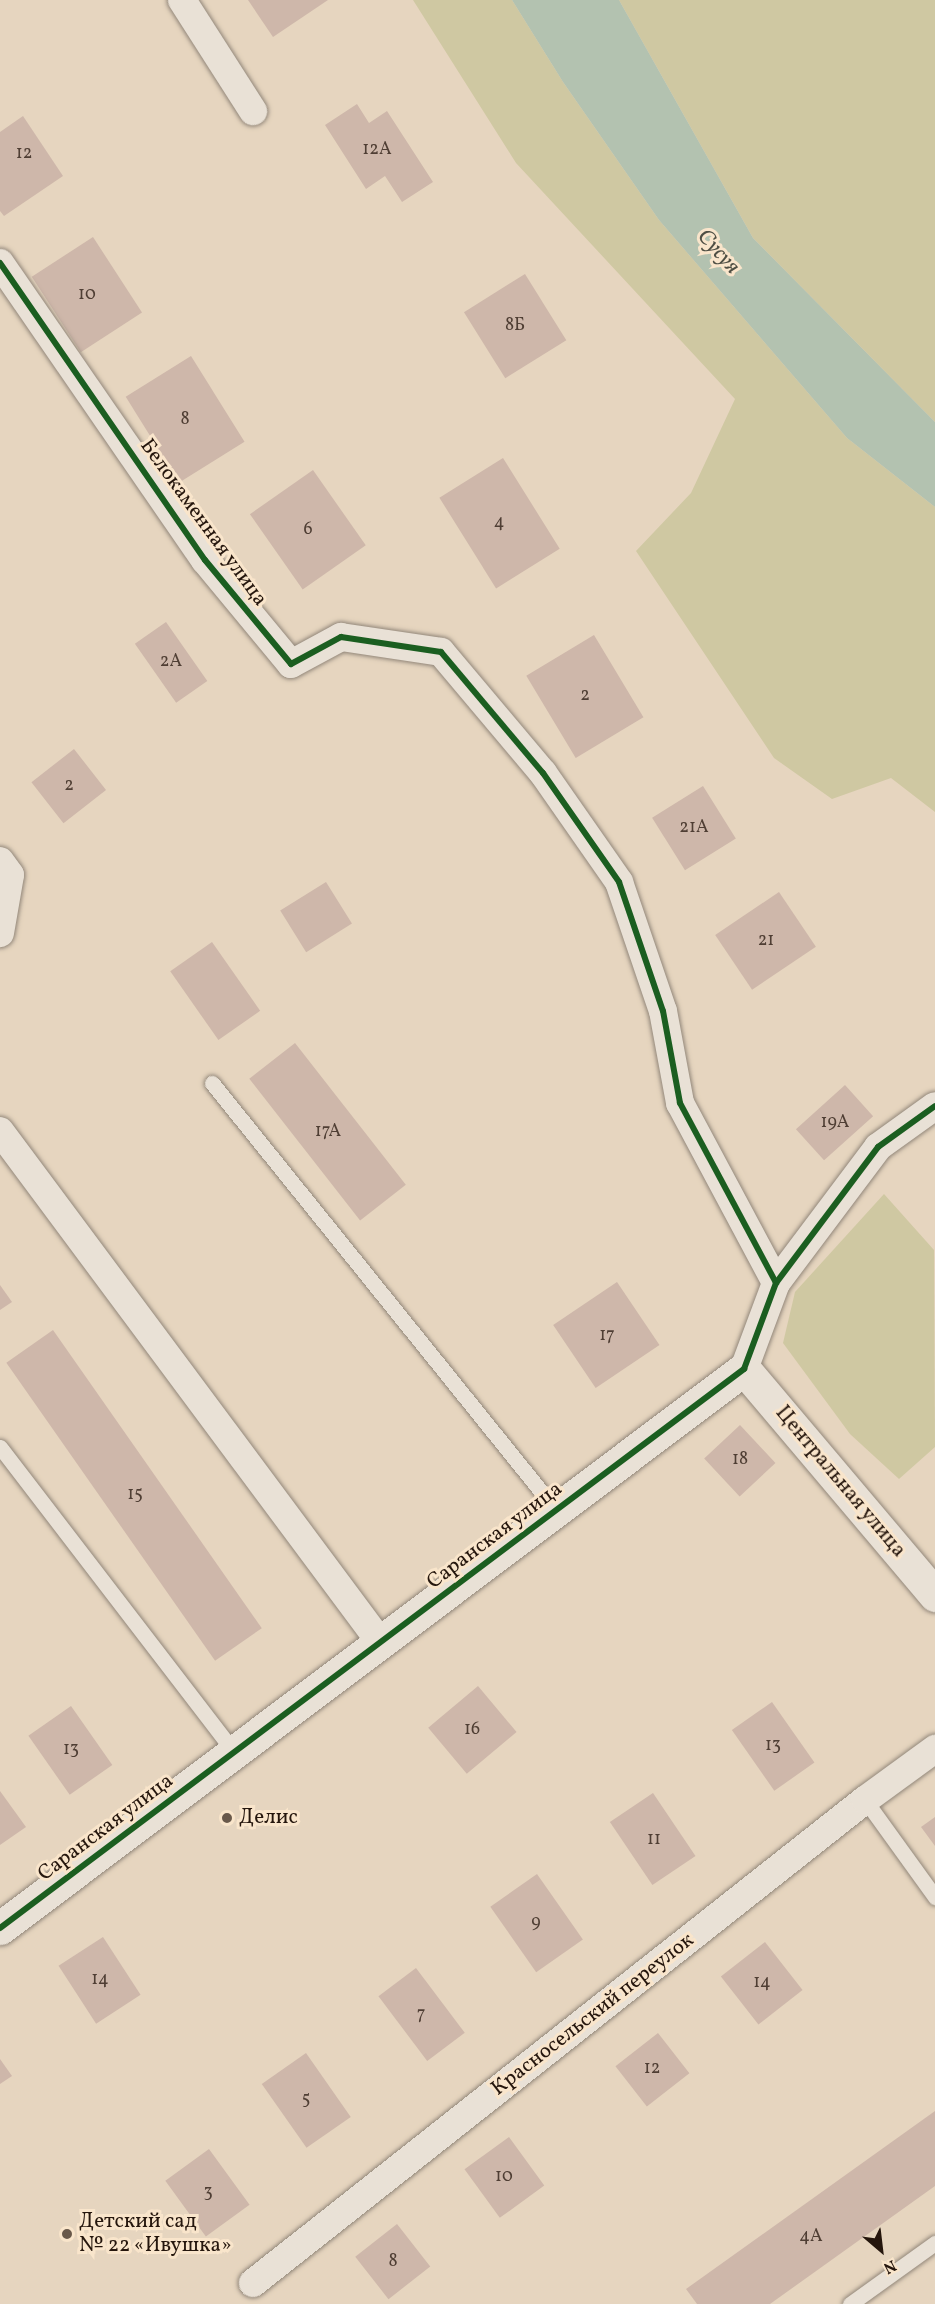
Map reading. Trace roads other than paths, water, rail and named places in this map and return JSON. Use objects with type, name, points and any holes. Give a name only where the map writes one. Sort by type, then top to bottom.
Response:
[{"type":"street","points":[[182,0],[253,111]]},
{"type":"street","name":"Белокаменная улица","points":[[0,263],[205,560],[291,664],[341,637],[441,652],[543,773],[619,882],[663,1011],[680,1103],[776,1283]]},
{"type":"street","points":[[0,933],[5,868]]},
{"type":"street","points":[[744,1369],[776,1283],[878,1147],[935,1106]]},
{"type":"street","points":[[0,1131],[381,1643]]},
{"type":"street","name":"Саранская улица","points":[[0,1928],[744,1369]]},
{"type":"street","name":"Центральная улица","points":[[744,1369],[935,1594]]},
{"type":"street","name":"Красносельский переулок","points":[[253,2283],[865,1800],[935,1749]]},
{"type":"lane","points":[[212,1083],[556,1510]]},
{"type":"lane","points":[[0,1447],[235,1753]]},
{"type":"lane","points":[[865,1800],[935,1897]]},
{"type":"lane","points":[[850,2304],[935,2243]]},
{"type":"water","name":"Сусуя","points":[[512,0],[619,0],[753,238],[935,422],[935,507],[847,438],[659,220],[563,82]]},
{"type":"place","name":"Делис","points":[[227,1818]]},
{"type":"place","name":"Детский сад № 22 «Ивушка»","points":[[67,2234]]}]
